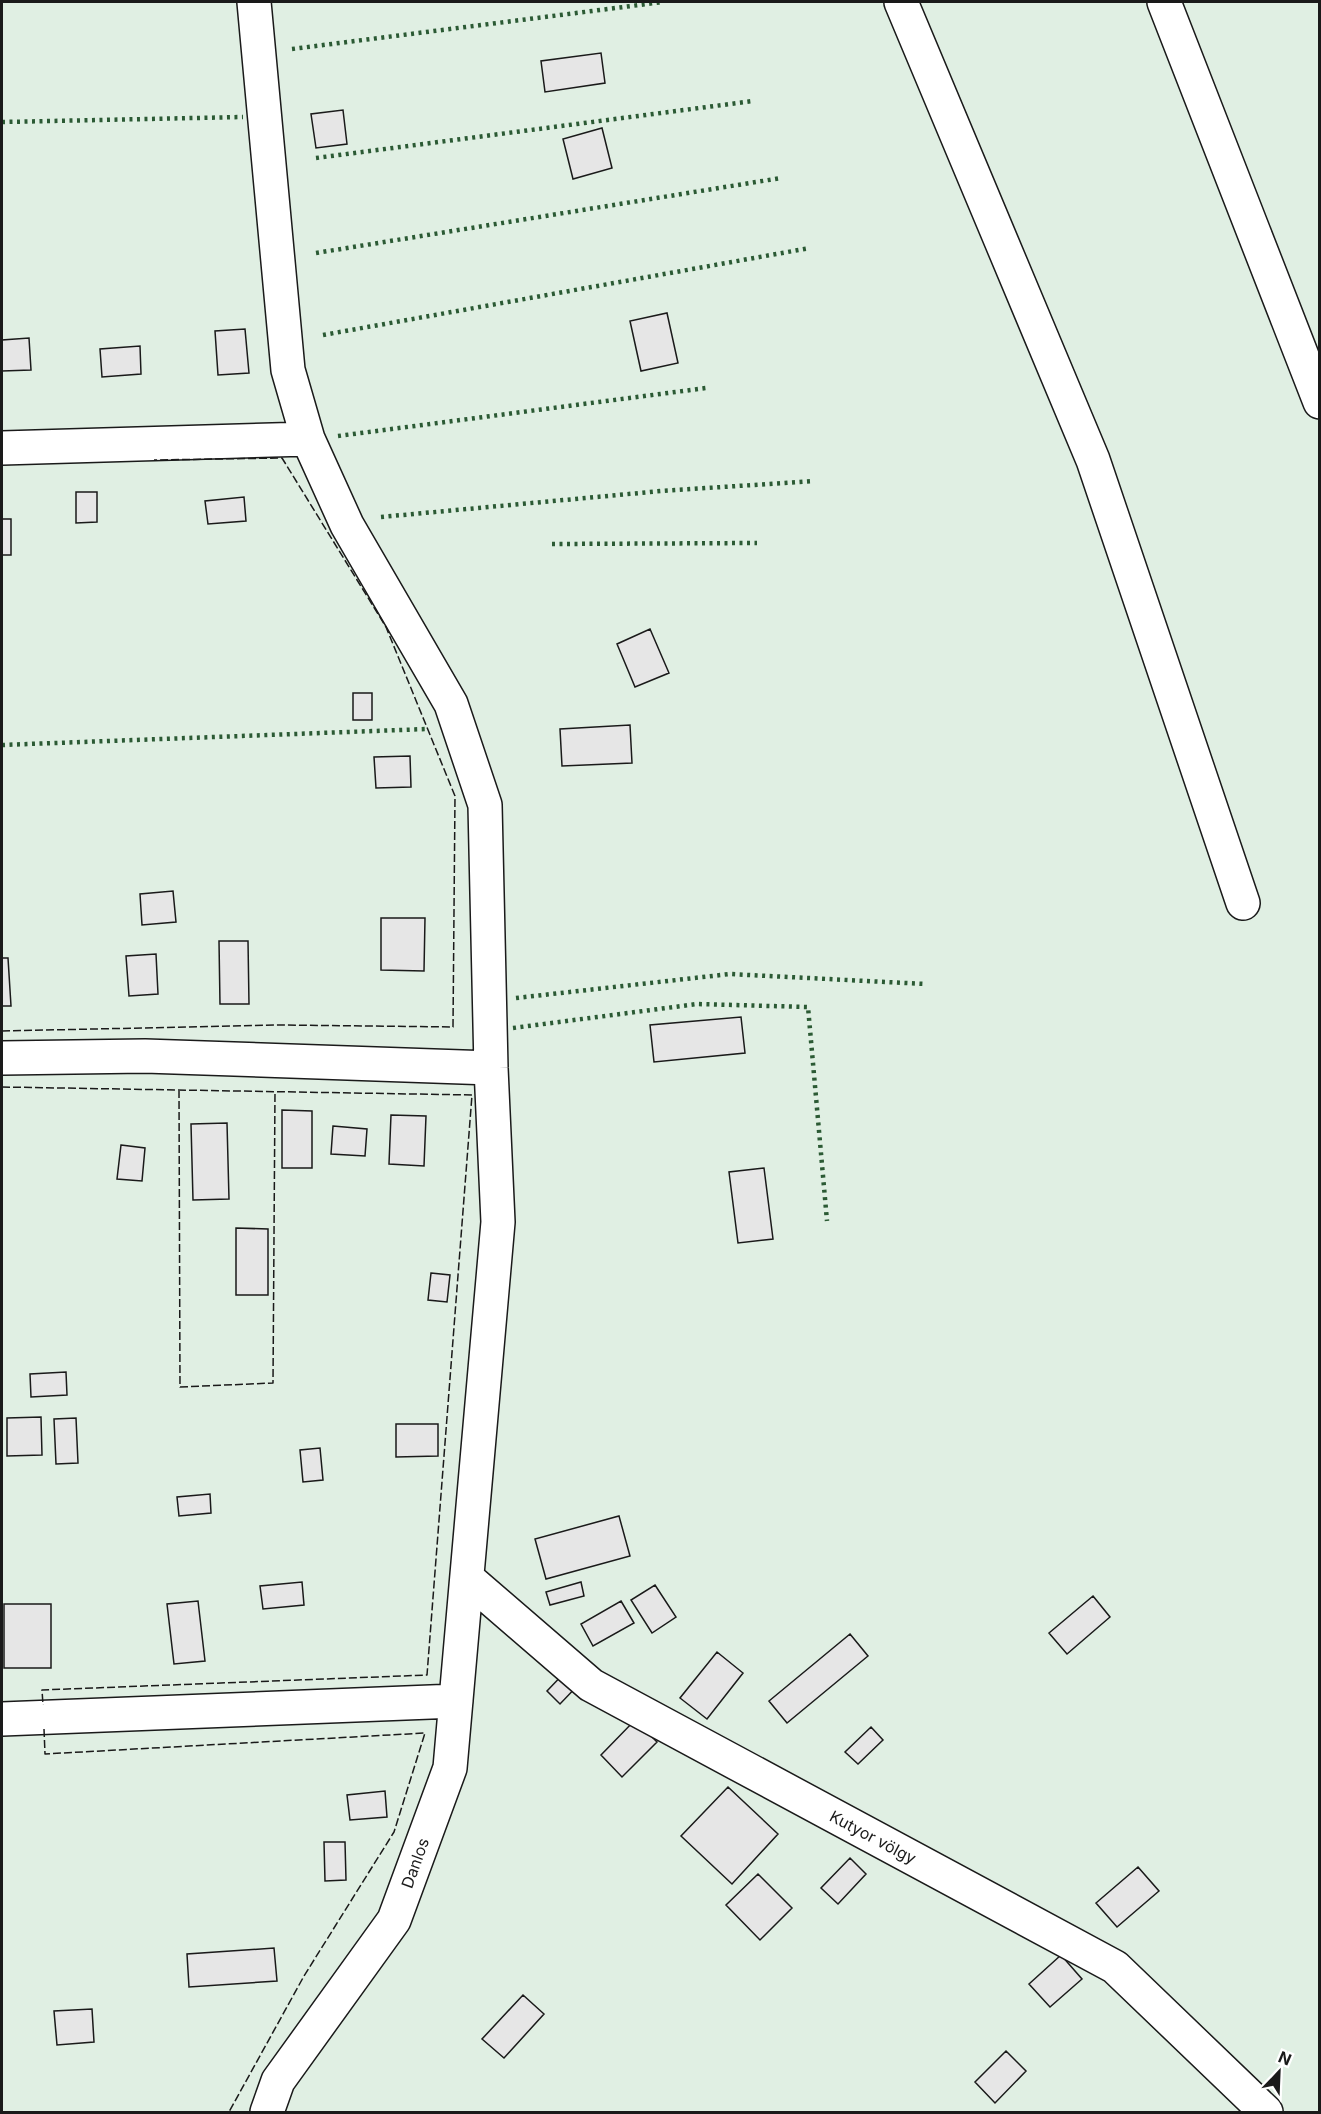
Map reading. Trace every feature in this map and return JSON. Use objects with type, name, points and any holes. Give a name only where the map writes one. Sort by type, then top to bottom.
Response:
[{"type":"street","name":"Danlos","points":[[254,2],[288,370],[308,440],[347,525],[451,705],[485,805],[491,1068],[498,1222],[450,1768],[394,1920],[278,2081],[267,2112]]},
{"type":"street","points":[[901,2],[1093,460],[1243,903]]},
{"type":"street","points":[[1164,2],[1320,402]]},
{"type":"street","points":[[2,448],[308,440]]},
{"type":"street","points":[[2,1058],[145,1056],[491,1068]]},
{"type":"street","name":"Kutyor völgy","points":[[467,1578],[591,1685],[1115,1967],[1266,2112]]},
{"type":"street","points":[[2,1719],[456,1701]]},
{"type":"green space","points":[[2,2],[1319,2],[1319,2112],[2,2112]]},
{"type":"building","points":[[601,53],[605,83],[545,92],[541,61]]},
{"type":"building","points":[[343,110],[347,144],[316,148],[311,114]]},
{"type":"building","points":[[602,128],[612,168],[573,179],[563,139]]},
{"type":"building","points":[[667,313],[678,363],[641,371],[630,321]]},
{"type":"building","points":[[245,329],[249,373],[218,375],[215,331]]},
{"type":"building","points":[[29,338],[31,370],[2,371],[2,340]]},
{"type":"building","points":[[140,346],[141,374],[102,377],[100,349]]},
{"type":"building","points":[[76,492],[97,492],[97,522],[76,523]]},
{"type":"building","points":[[244,497],[246,521],[208,524],[205,501]]},
{"type":"building","points":[[2,519],[11,519],[11,555],[2,555]]},
{"type":"building","points":[[650,629],[669,673],[635,687],[617,644]]},
{"type":"building","points":[[353,693],[372,693],[372,720],[353,720]]},
{"type":"building","points":[[630,725],[632,763],[562,766],[560,729]]},
{"type":"building","points":[[410,756],[411,787],[376,788],[374,757]]},
{"type":"building","points":[[173,891],[176,922],[142,925],[140,894]]},
{"type":"building","points":[[381,918],[425,918],[424,971],[381,970]]},
{"type":"building","points":[[219,941],[248,941],[249,1004],[220,1004]]},
{"type":"building","points":[[156,954],[158,994],[129,996],[126,956]]},
{"type":"building","points":[[2,958],[8,958],[11,1006],[2,1006]]},
{"type":"building","points":[[741,1017],[745,1053],[654,1062],[650,1025]]},
{"type":"building","points":[[282,1110],[312,1111],[312,1168],[282,1168]]},
{"type":"building","points":[[391,1115],[426,1116],[424,1166],[389,1164]]},
{"type":"building","points":[[227,1123],[229,1199],[193,1200],[191,1124]]},
{"type":"building","points":[[333,1126],[367,1129],[365,1156],[331,1154]]},
{"type":"building","points":[[121,1145],[145,1148],[142,1181],[117,1179]]},
{"type":"building","points":[[764,1168],[773,1239],[738,1243],[729,1172]]},
{"type":"building","points":[[236,1228],[268,1229],[268,1295],[236,1295]]},
{"type":"building","points":[[431,1273],[450,1275],[447,1302],[428,1300]]},
{"type":"building","points":[[66,1372],[67,1395],[31,1397],[30,1374]]},
{"type":"building","points":[[41,1417],[42,1455],[7,1456],[7,1418]]},
{"type":"building","points":[[76,1418],[78,1463],[56,1464],[54,1419]]},
{"type":"building","points":[[396,1424],[438,1424],[438,1456],[396,1457]]},
{"type":"building","points":[[320,1448],[323,1480],[303,1482],[300,1450]]},
{"type":"building","points":[[210,1494],[211,1513],[179,1516],[177,1497]]},
{"type":"building","points":[[619,1516],[630,1556],[546,1579],[535,1539]]},
{"type":"building","points":[[302,1582],[304,1605],[263,1609],[260,1586]]},
{"type":"building","points":[[581,1582],[584,1596],[550,1605],[546,1592]]},
{"type":"building","points":[[655,1585],[676,1617],[652,1633],[631,1600]]},
{"type":"building","points":[[1093,1596],[1110,1617],[1067,1654],[1049,1633]]},
{"type":"building","points":[[198,1601],[205,1661],[174,1664],[167,1604]]},
{"type":"building","points":[[621,1601],[634,1623],[593,1646],[581,1624]]},
{"type":"building","points":[[4,1604],[51,1604],[51,1668],[4,1668]]},
{"type":"building","points":[[850,1634],[868,1656],[787,1723],[769,1701]]},
{"type":"building","points":[[717,1652],[743,1673],[707,1719],[680,1698]]},
{"type":"building","points":[[568,1669],[581,1682],[560,1704],[547,1691]]},
{"type":"building","points":[[635,1720],[657,1742],[622,1777],[601,1755]]},
{"type":"building","points":[[871,1727],[883,1740],[858,1764],[845,1752]]},
{"type":"building","points":[[728,1787],[778,1834],[732,1884],[681,1836]]},
{"type":"building","points":[[385,1791],[387,1817],[350,1820],[347,1795]]},
{"type":"building","points":[[324,1842],[345,1842],[346,1880],[325,1881]]},
{"type":"building","points":[[850,1858],[866,1874],[838,1904],[821,1888]]},
{"type":"building","points":[[1138,1867],[1159,1891],[1117,1927],[1096,1903]]},
{"type":"building","points":[[758,1874],[792,1908],[760,1940],[726,1905]]},
{"type":"building","points":[[274,1948],[277,1981],[189,1987],[187,1954]]},
{"type":"building","points":[[1061,1955],[1082,1979],[1050,2007],[1029,1984]]},
{"type":"building","points":[[523,1995],[544,2014],[504,2058],[482,2039]]},
{"type":"building","points":[[92,2009],[94,2042],[57,2045],[54,2011]]},
{"type":"building","points":[[1006,2051],[1026,2071],[995,2103],[975,2082]]},
{"type":"hedge","points":[[292,49],[663,2]]},
{"type":"hedge","points":[[316,158],[753,101]]},
{"type":"hedge","points":[[2,122],[243,117]]},
{"type":"hedge","points":[[316,253],[781,178]]},
{"type":"hedge","points":[[323,335],[810,248]]},
{"type":"hedge","points":[[338,436],[706,388]]},
{"type":"hedge","points":[[381,517],[661,491],[814,481]]},
{"type":"hedge","points":[[552,544],[757,543]]},
{"type":"hedge","points":[[2,745],[427,729]]},
{"type":"hedge","points":[[516,998],[730,974],[925,984]]},
{"type":"hedge","points":[[513,1028],[697,1004],[808,1007],[827,1221]]},
{"type":"fence","points":[[2,1031],[279,1025],[453,1027],[455,796],[386,627],[282,458],[154,460]]},
{"type":"fence","points":[[2,1087],[472,1095],[427,1675],[42,1690],[43,1705]]},
{"type":"fence","points":[[179,1090],[180,1387],[273,1383],[275,1091]]},
{"type":"fence","points":[[44,1729],[45,1754],[425,1733],[394,1832],[304,1976],[229,2112]]}]
